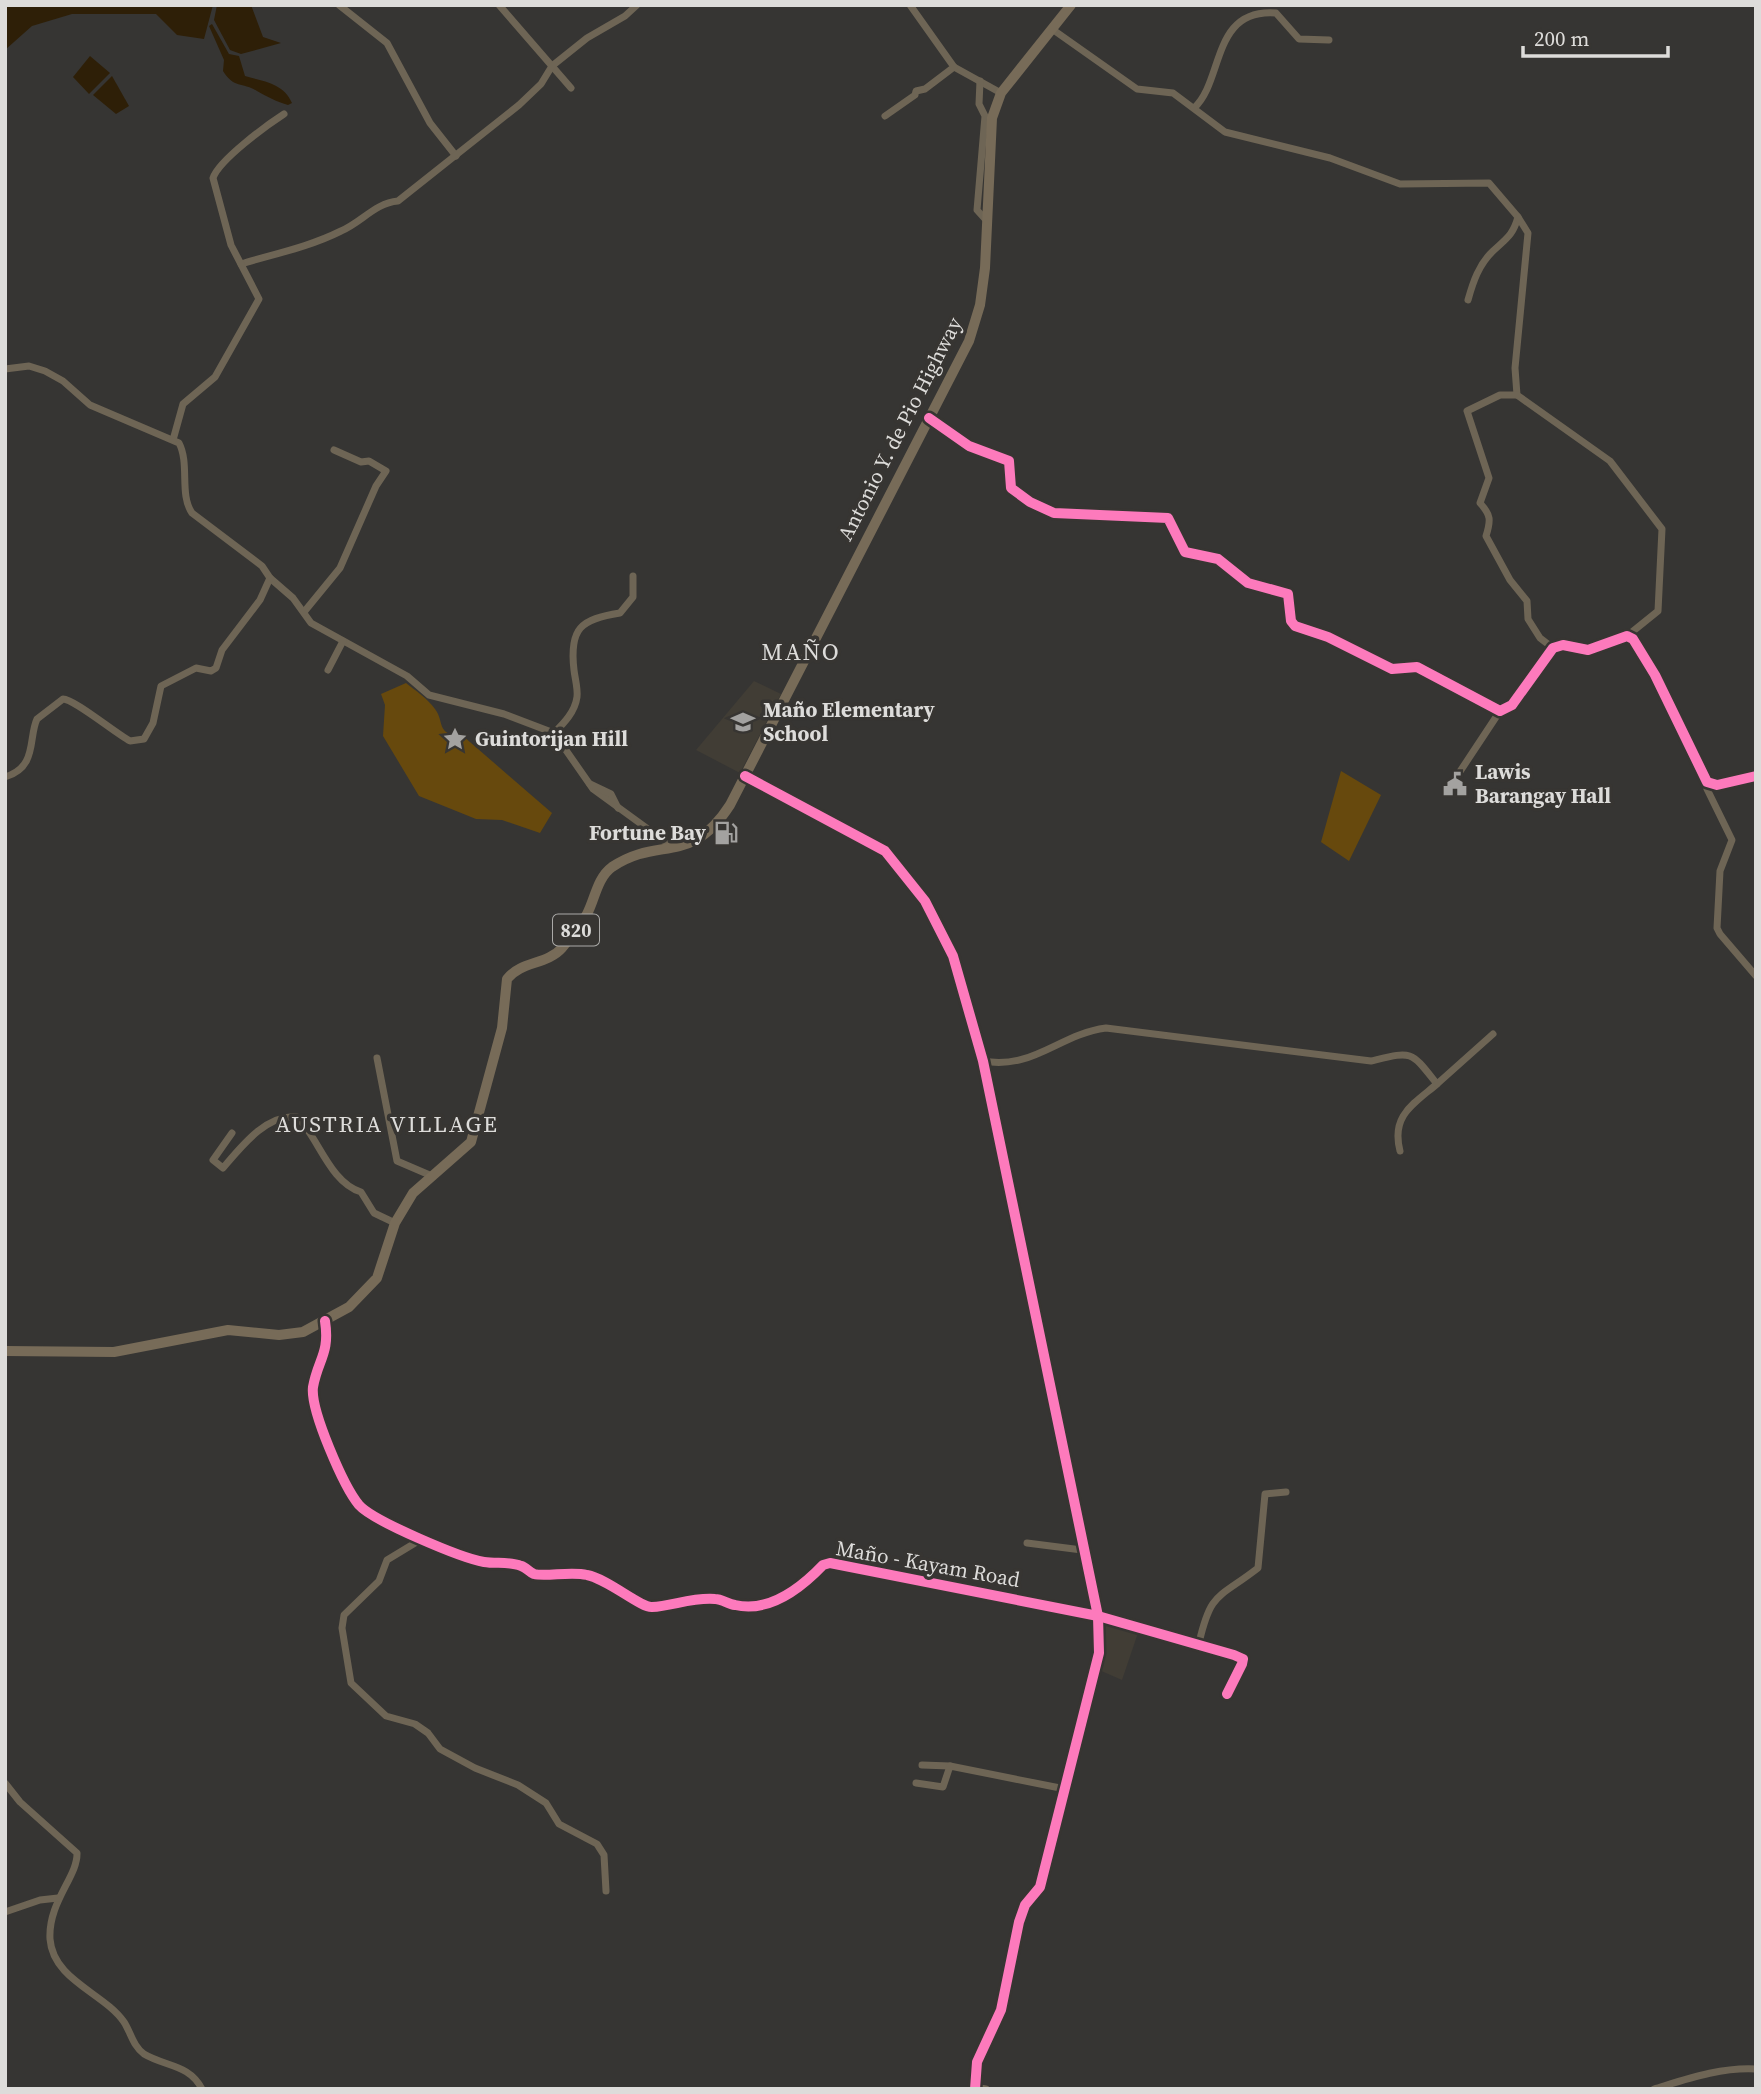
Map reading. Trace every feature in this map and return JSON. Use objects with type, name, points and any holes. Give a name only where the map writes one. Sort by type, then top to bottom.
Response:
[{"type":"highway","name":"Antonio Y. de Pio Highway","points":[[5,1351],[114,1352],[228,1330],[279,1335],[303,1332],[349,1307],[377,1278],[395,1223],[413,1193],[460,1153],[474,1135],[502,1028],[507,979],[520,967],[557,953],[586,916],[600,881],[610,869],[643,853],[674,849],[705,836],[720,821],[745,776],[976,324],[985,268],[992,118],[1001,93],[1071,5]]},
{"type":"street","points":[[339,5],[387,43],[430,123],[456,156]]},
{"type":"street","points":[[499,5],[571,88]]},
{"type":"street","points":[[241,264],[343,231],[366,218],[376,206],[398,201],[525,100],[552,66],[587,38],[625,16],[637,5]]},
{"type":"street","points":[[910,5],[954,67],[1001,93]]},
{"type":"street","points":[[1194,108],[1226,38],[1239,23],[1253,14],[1276,13],[1299,38],[1329,40]]},
{"type":"street","points":[[1052,29],[1137,89],[1173,93],[1225,132],[1330,158],[1400,184],[1489,183],[1528,233],[1515,368],[1517,394]]},
{"type":"street","points":[[885,116],[915,95],[916,91],[925,89],[954,67]]},
{"type":"street","points":[[980,82],[979,104],[985,116],[977,210],[986,220]]},
{"type":"street","points":[[173,440],[183,404],[215,377],[259,299],[231,245],[213,178],[220,165],[238,152],[249,138],[284,114]]},
{"type":"street","points":[[1468,300],[1478,272],[1493,251],[1512,237],[1518,217]]},
{"type":"street","points":[[5,369],[29,366],[45,371],[62,381],[90,405],[179,443],[184,452],[188,509],[246,552],[293,598],[311,623],[407,676],[429,695],[504,715],[554,733],[589,784],[618,810],[674,849]]},
{"type":"street","points":[[1457,776],[1500,711],[1512,705],[1553,648],[1563,645],[1588,650],[1627,636],[1658,611],[1662,530],[1610,461],[1517,394],[1500,395],[1467,411],[1489,478],[1480,503],[1489,514],[1491,522],[1486,536],[1510,580],[1527,601],[1528,619],[1540,638],[1553,648]]},
{"type":"street","points":[[929,418],[969,446],[1009,461],[1011,488],[1042,508],[1068,515],[1168,518],[1185,552],[1218,559],[1242,579],[1288,594],[1291,621],[1295,626],[1328,638],[1395,670],[1417,667],[1500,711]]},
{"type":"street","points":[[304,612],[340,568],[376,486],[386,471],[369,461],[361,462],[334,450]]},
{"type":"street","points":[[554,733],[569,716],[577,699],[574,642],[580,626],[595,617],[620,613],[633,597],[633,576]]},
{"type":"street","points":[[5,777],[12,775],[31,753],[37,719],[63,699],[75,702],[130,741],[144,738],[152,723],[161,686],[196,668],[211,671],[216,668],[222,650],[260,600],[270,578]]},
{"type":"street","points":[[1627,636],[1633,639],[1655,675],[1707,782],[1714,785]]},
{"type":"street","points":[[328,670],[343,641]]},
{"type":"street","points":[[745,776],[873,843],[893,858],[925,901],[953,956],[983,1062],[1082,1550],[1098,1616],[1099,1653],[1040,1887],[1025,1905],[1001,2010],[977,2062],[975,2088],[986,2089]]},
{"type":"street","points":[[1756,776],[1707,789],[1732,840],[1720,871],[1717,928],[1756,976]]},
{"type":"street","points":[[983,1062],[1024,1062],[1069,1039],[1106,1028],[1371,1061],[1404,1053],[1416,1057],[1437,1084]]},
{"type":"street","points":[[1400,1151],[1396,1135],[1400,1120],[1408,1109],[1493,1034]]},
{"type":"street","points":[[377,1058],[397,1161],[432,1176]]},
{"type":"street","points":[[232,1133],[213,1160],[223,1168],[269,1123],[281,1117],[297,1117],[317,1150],[349,1188],[361,1192],[374,1213],[395,1223]]},
{"type":"street","name":"Maño - Kayam Road","points":[[325,1321],[326,1355],[313,1385],[313,1396],[323,1435],[359,1505],[421,1540],[484,1562],[524,1566],[538,1575],[559,1572],[588,1575],[620,1587],[638,1603],[651,1608],[686,1600],[716,1598],[733,1605],[748,1606],[776,1600],[791,1594],[823,1565],[830,1563],[1098,1616],[1199,1643],[1243,1659],[1227,1693]]},
{"type":"street","points":[[1199,1643],[1207,1612],[1216,1597],[1258,1569],[1265,1494],[1286,1492]]},
{"type":"street","points":[[421,1540],[387,1560],[379,1581],[344,1615],[342,1628],[351,1684],[356,1691],[372,1700],[382,1713],[415,1724],[428,1734],[440,1749],[475,1768],[519,1785],[546,1804],[559,1824],[597,1844],[604,1856],[606,1891]]},
{"type":"street","points":[[1027,1543],[1082,1550]]},
{"type":"street","points":[[922,1765],[950,1766],[1065,1790]]},
{"type":"street","points":[[916,1783],[943,1787],[950,1766]]},
{"type":"street","points":[[5,1783],[20,1802],[77,1853],[76,1865],[58,1898],[50,1938],[51,1947],[63,1967],[123,2021],[132,2040],[143,2053],[186,2070],[195,2076],[202,2089]]},
{"type":"street","points":[[5,1912],[40,1900],[58,1898]]},
{"type":"street","points":[[1654,2089],[1709,2073],[1739,2068],[1756,2069]]},
{"type":"shaded area","points":[[5,5],[213,5],[204,39],[177,35],[156,14],[72,14],[32,26],[5,50]]},
{"type":"shaded area","points":[[217,5],[251,5],[263,37],[281,43],[241,54],[230,50],[214,20]]},
{"type":"shaded area","points":[[212,24],[229,54],[239,56],[245,76],[278,87],[292,103],[288,105],[279,102],[227,77],[223,71],[224,60],[209,26]]},
{"type":"shaded area","points":[[90,56],[110,73],[89,94],[73,77]]},
{"type":"shaded area","points":[[112,76],[129,106],[116,114],[93,95]]},
{"type":"shaded area","name":"Maño Elementary School","points":[[754,681],[781,694],[740,773],[696,750]]},
{"type":"shaded area","points":[[406,683],[432,705],[444,730],[463,736],[552,813],[540,833],[502,820],[476,819],[419,796],[383,736],[385,705],[381,694]]},
{"type":"shaded area","points":[[1341,771],[1381,795],[1349,861],[1321,842]]},
{"type":"shaded area","points":[[1102,1620],[1139,1630],[1122,1680],[1099,1670]]},
{"type":"cycle path","points":[[929,418],[969,446],[1009,461],[1011,488],[1030,502],[1054,513],[1168,518],[1185,552],[1218,559],[1248,583],[1288,594],[1291,621],[1295,626],[1328,637],[1392,669],[1417,667],[1500,711],[1512,705],[1553,648],[1563,645],[1588,650],[1627,636],[1633,639],[1655,675],[1707,782],[1717,785],[1756,776]]},
{"type":"cycle path","points":[[745,776],[885,851],[925,901],[953,956],[983,1061],[1098,1616],[1099,1653],[1040,1887],[1025,1905],[1019,1922],[1001,2010],[977,2062],[975,2089]]},
{"type":"cycle path","points":[[325,1321],[325,1349],[315,1377],[314,1398],[322,1430],[345,1482],[359,1505],[367,1512],[438,1546],[484,1562],[517,1564],[534,1574],[587,1575],[652,1607],[707,1599],[718,1599],[748,1607],[760,1605],[784,1597],[823,1565],[830,1563],[1098,1616],[1234,1655],[1243,1659],[1227,1694]]},
{"type":"place","name":"Maño Elementary School","points":[[743,722]]},
{"type":"place","name":"Guintorijan Hill","points":[[455,739]]},
{"type":"place","name":"Lawis Barangay Hall","points":[[1455,784]]},
{"type":"place","name":"Fortune Bay","points":[[726,833]]},
{"type":"district","name":"MAÑO","points":[[801,652]]},
{"type":"district","name":"AUSTRIA VILLAGE","points":[[387,1124]]}]
